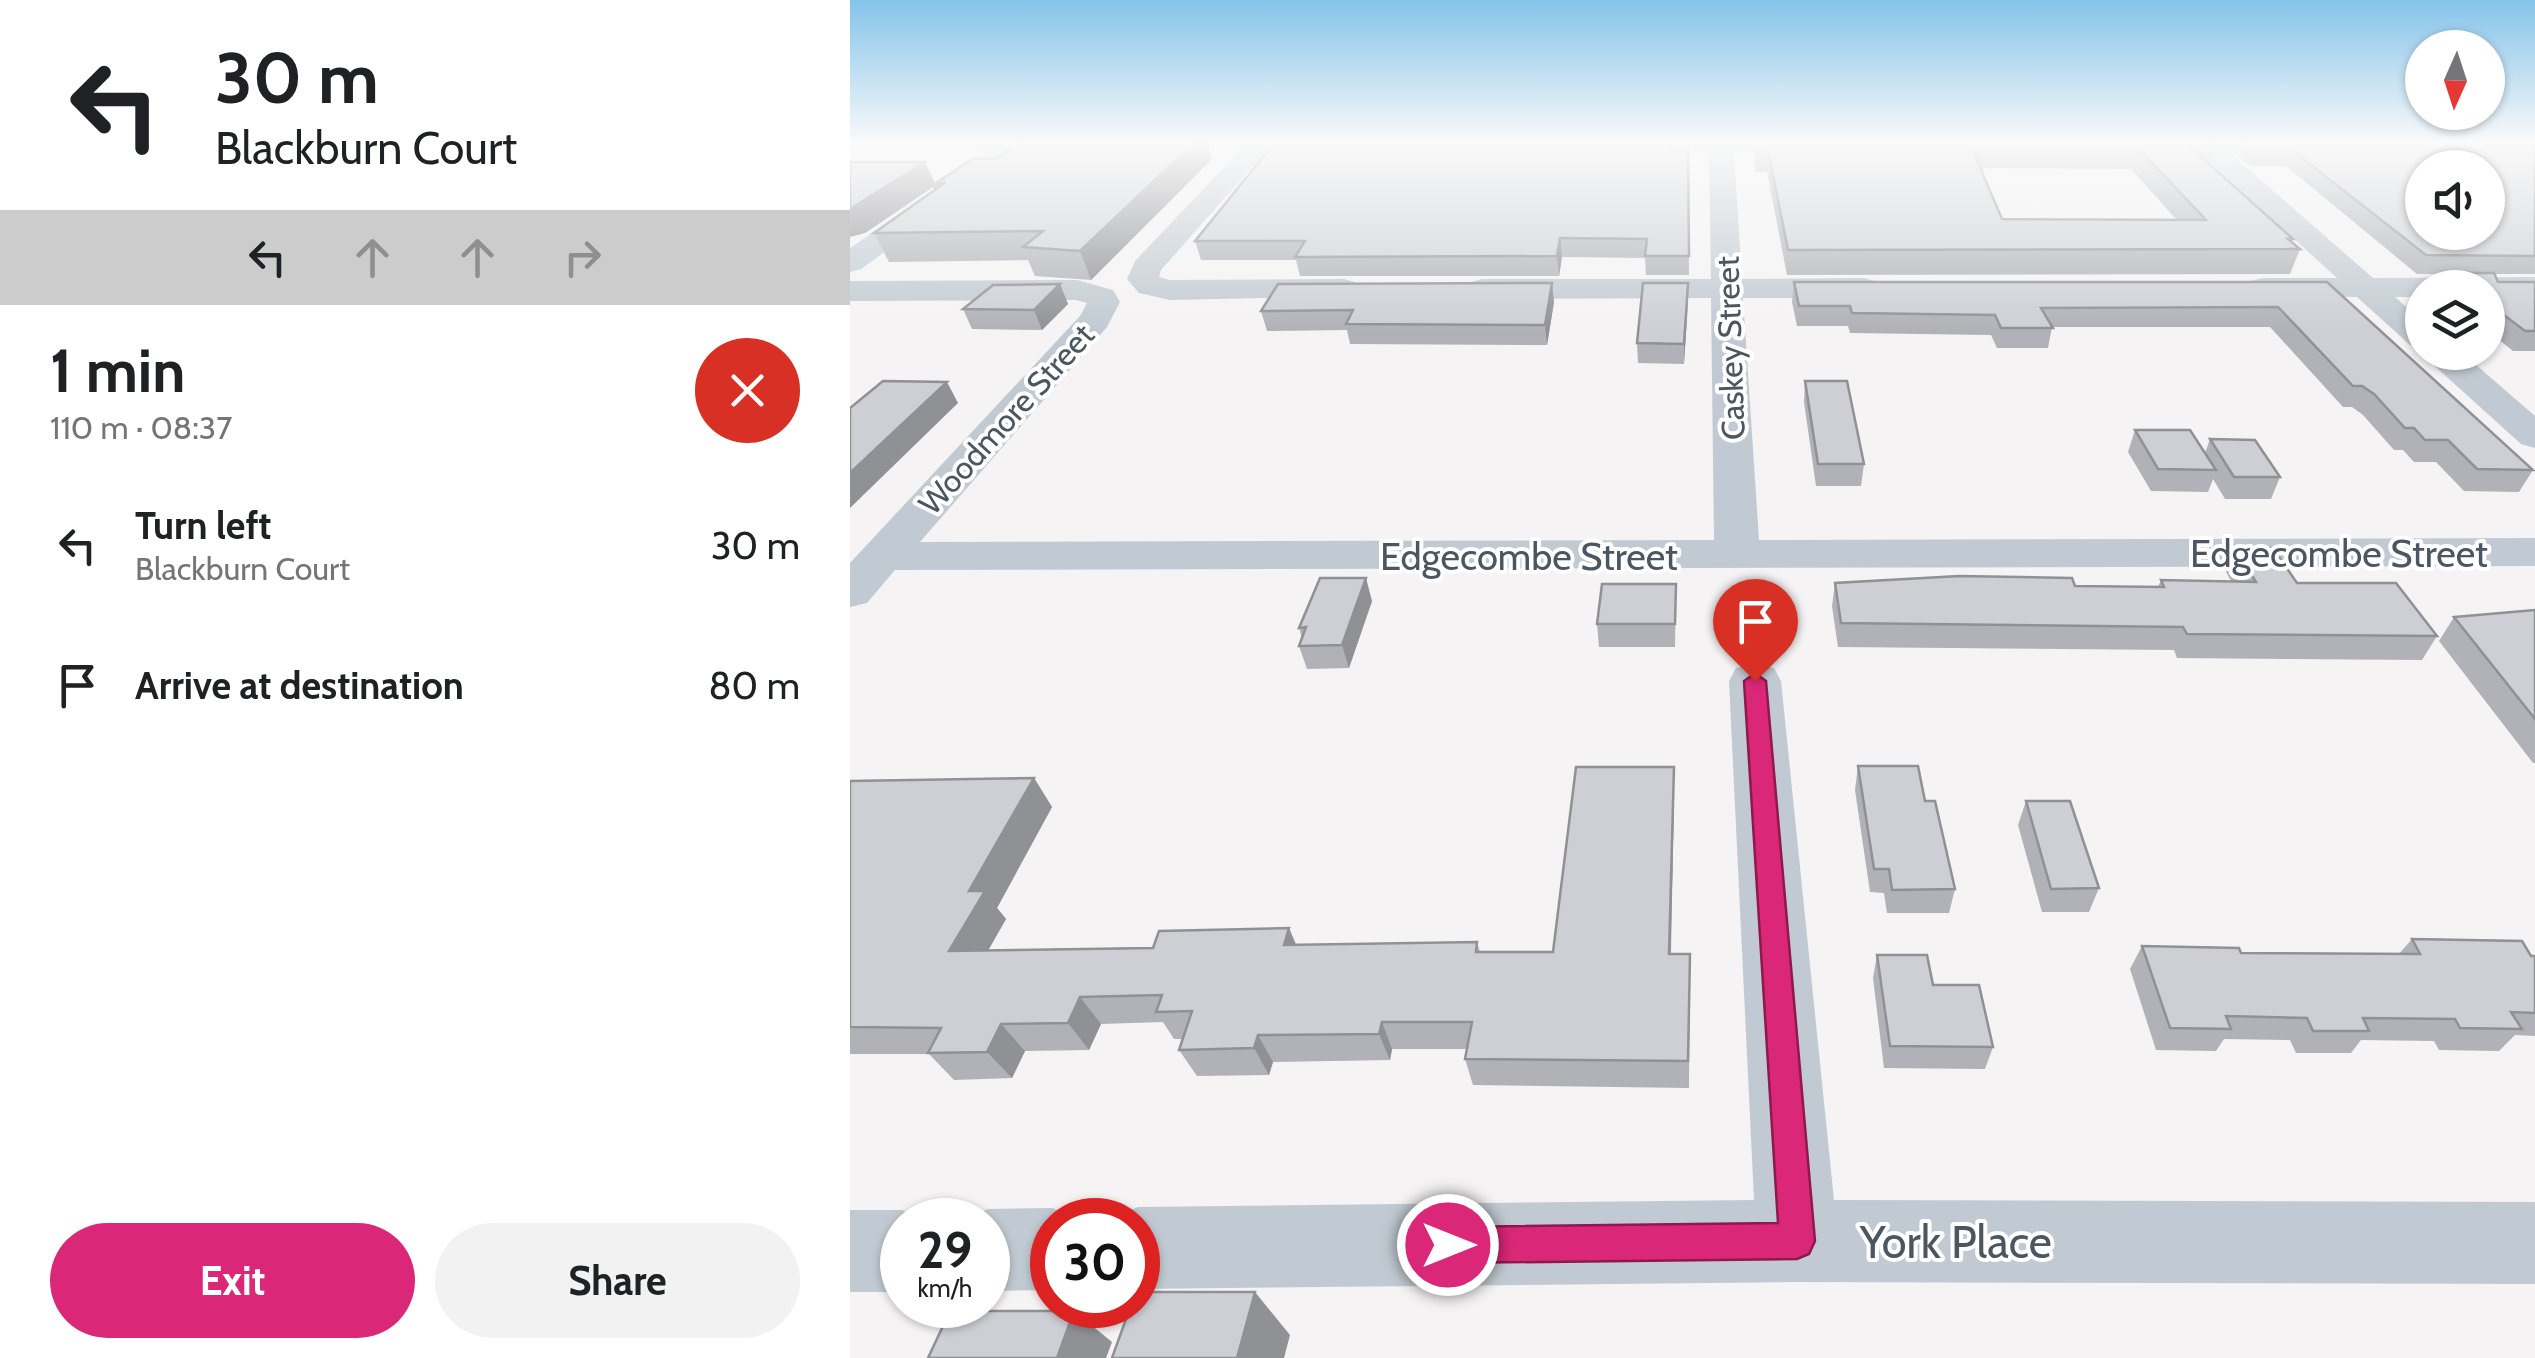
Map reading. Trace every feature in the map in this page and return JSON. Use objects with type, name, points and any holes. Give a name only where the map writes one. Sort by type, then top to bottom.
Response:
[{"type":"main road","points":[[850,237],[905,204]]},
{"type":"main road","points":[[850,262],[926,204]]},
{"type":"street","points":[[1204,204],[1146,268],[1143,278],[1150,286],[1170,290],[1371,290]]},
{"type":"street","name":"Caskey Street","points":[[1724,204],[1737,556]]},
{"type":"street","points":[[2271,204],[2405,323]]},
{"type":"street","points":[[1450,289],[1905,288]]},
{"type":"street","points":[[2240,288],[2535,288]]},
{"type":"street","name":"Woodmore Street","points":[[850,291],[1077,290],[1102,297],[1104,302],[1096,320],[850,592]]},
{"type":"street","points":[[2460,370],[2535,436]]},
{"type":"street","name":"Edgecombe Street","points":[[883,556],[2535,552]]},
{"type":"street","points":[[1755,681],[1797,1241]]},
{"type":"street","name":"York Place","points":[[1160,1248],[1797,1241],[2535,1243]]},
{"type":"street","points":[[850,1251],[880,1251]]},
{"type":"building","points":[[914,204],[1129,204],[1080,251],[1023,247],[1043,231],[874,233]]},
{"type":"building","points":[[1225,204],[1689,204],[1689,256],[1645,256],[1647,239],[1560,238],[1557,256],[1295,257],[1305,241],[1195,241]]},
{"type":"building","points":[[1779,204],[1996,204],[2002,219],[2206,220],[2191,204],[2254,204],[2300,249],[1788,250]]},
{"type":"building","points":[[2361,204],[2405,204],[2405,239]]},
{"type":"building","points":[[2505,204],[2535,204],[2535,256],[2426,255],[2420,250],[2505,250]]},
{"type":"building","points":[[1794,282],[2327,282],[2405,353],[2405,370],[2423,370],[2533,470],[2477,469],[2448,440],[2425,440],[2414,428],[2405,428],[2374,394],[2362,386],[2353,386],[2278,307],[2041,308],[2053,328],[2001,328],[1995,315],[1852,313],[1850,306],[1799,306]]},
{"type":"building","points":[[2505,282],[2535,282],[2535,331],[2525,331],[2505,316]]},
{"type":"building","points":[[1552,283],[1545,325],[1346,324],[1353,310],[1261,311],[1278,284]]},
{"type":"building","points":[[1643,283],[1688,283],[1684,344],[1637,343]]},
{"type":"building","points":[[1060,284],[1034,310],[963,309],[993,285]]},
{"type":"building","points":[[883,381],[947,382],[850,473],[850,408]]},
{"type":"building","points":[[1805,381],[1847,381],[1864,464],[1818,464]]},
{"type":"building","points":[[2135,430],[2190,430],[2216,470],[2158,469]]},
{"type":"building","points":[[2210,439],[2255,440],[2280,477],[2234,477]]},
{"type":"building","points":[[2234,548],[2273,548],[2297,583],[2396,583],[2437,636],[2187,634],[2183,627],[1841,623],[1835,583],[1959,576],[2072,578],[2075,586],[2164,587],[2161,580],[2256,582]]},
{"type":"building","points":[[1320,578],[1366,578],[1342,645],[1299,646],[1306,627],[1299,628]]},
{"type":"building","points":[[1602,584],[1676,584],[1675,624],[1597,624]]},
{"type":"building","points":[[2535,610],[2535,719],[2454,617]]},
{"type":"building","points":[[1858,766],[1918,766],[1925,801],[1935,801],[1955,889],[1892,890],[1889,869],[1874,869]]},
{"type":"building","points":[[1576,767],[1674,767],[1669,954],[1690,954],[1688,1061],[1465,1059],[1472,1022],[1382,1022],[1379,1034],[1258,1035],[1254,1048],[1179,1050],[1192,1011],[1156,1012],[1162,995],[1080,997],[1068,1023],[1001,1024],[987,1052],[928,1053],[941,1028],[850,1027],[850,781],[1034,778],[969,891],[985,891],[949,951],[1153,948],[1159,931],[1289,928],[1284,945],[1477,942],[1476,952],[1553,952]]},
{"type":"building","points":[[2026,801],[2070,801],[2099,888],[2051,889]]},
{"type":"building","points":[[2412,939],[2522,941],[2531,956],[2535,956],[2535,1013],[2511,1012],[2522,1029],[2460,1028],[2455,1019],[2363,1018],[2369,1031],[2313,1031],[2307,1018],[2226,1016],[2231,1029],[2170,1028],[2142,946],[2239,948],[2241,953],[2420,954]]},
{"type":"building","points":[[1877,955],[1927,955],[1933,985],[1979,985],[1993,1047],[1890,1046]]},
{"type":"building","points":[[1160,1292],[1255,1292],[1237,1358],[1112,1358],[1123,1328],[1160,1328]]},
{"type":"building","points":[[1010,1311],[1030,1311],[1030,1328],[1068,1328],[1057,1358],[928,1358],[942,1328],[1010,1328]]},
{"type":"route","points":[[1448,1245],[1797,1241],[1755,681]]}]
